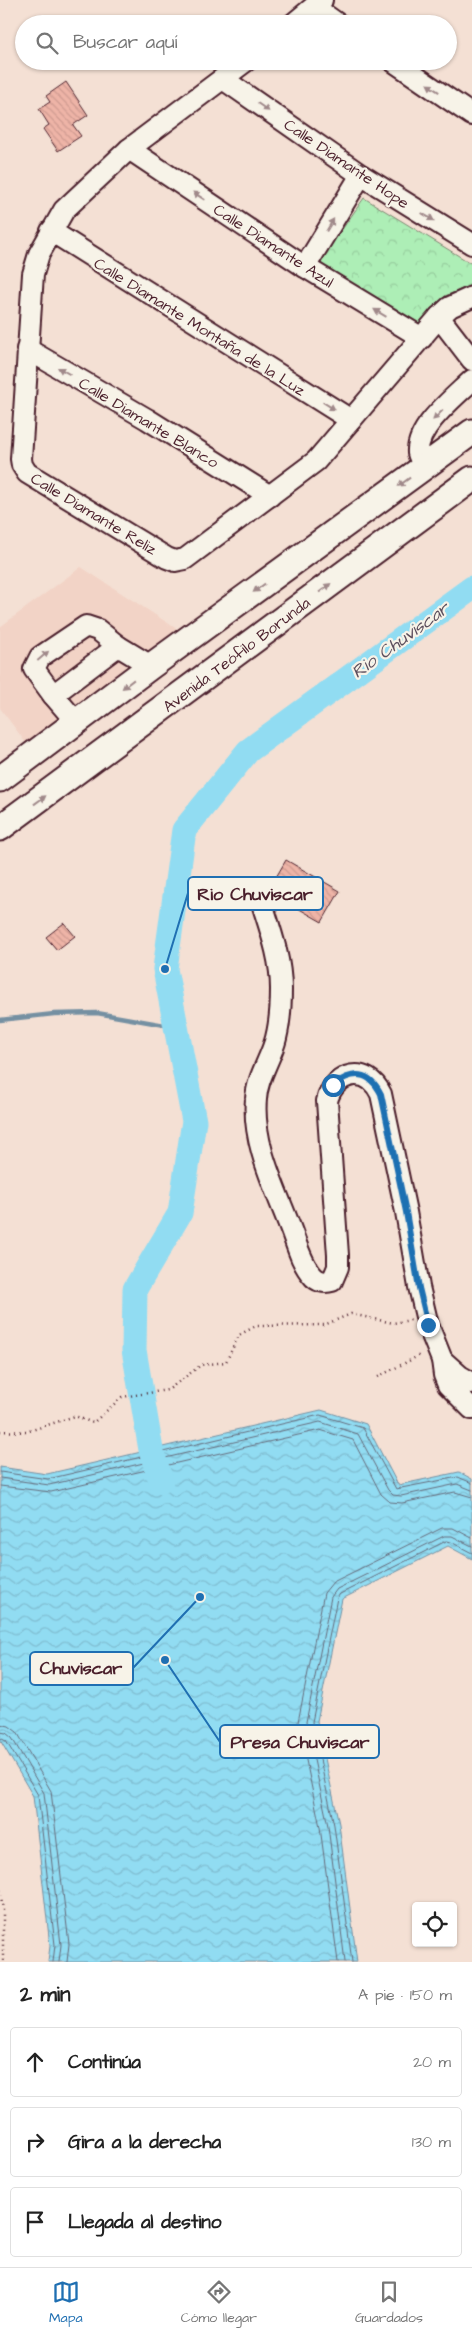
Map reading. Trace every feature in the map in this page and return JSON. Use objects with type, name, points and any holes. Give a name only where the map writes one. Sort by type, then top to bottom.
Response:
[{"type":"main road","points":[[0,779],[151,666],[472,432]]},
{"type":"main road","points":[[425,467],[436,474],[471,480]]},
{"type":"main road","name":"Avenida Teófilo Borunda","points":[[0,828],[471,480]]},
{"type":"street","points":[[304,15],[318,4],[329,15]]},
{"type":"street","name":"Calle Diamante Reliz","points":[[235,70],[129,149],[64,210],[39,254],[33,274],[27,349],[22,466],[26,473],[167,558],[185,559],[316,461],[439,317],[450,307],[469,303]]},
{"type":"street","points":[[406,70],[472,115]]},
{"type":"street","name":"Calle Diamante Hope","points":[[223,80],[361,175],[472,244]]},
{"type":"street","name":"Calle Diamante Azul","points":[[129,149],[305,267],[422,338]]},
{"type":"street","points":[[305,267],[361,175]]},
{"type":"street","name":"Calle Diamante Montaña de la Luz","points":[[51,231],[351,420]]},
{"type":"street","points":[[439,317],[472,360]]},
{"type":"street","name":"Calle Diamante Blanco","points":[[27,349],[147,419],[270,496]]},
{"type":"street","points":[[425,467],[418,454],[419,441],[426,426],[472,380]]},
{"type":"street","points":[[77,723],[34,669],[40,657],[86,626],[98,630],[118,646],[151,666]]},
{"type":"street","points":[[53,695],[118,646]]},
{"type":"street","points":[[261,900],[276,948],[281,988],[276,1039],[261,1074],[256,1099],[256,1112],[261,1143],[277,1195],[312,1276],[318,1281],[332,1281],[338,1267],[338,1255],[327,1101],[333,1085],[340,1080],[355,1075],[366,1076],[372,1079],[381,1094],[428,1325],[442,1360],[444,1375],[448,1385],[472,1409]]},
{"type":"street","points":[[442,1360],[460,1376],[472,1383]]},
{"type":"path","points":[[0,1430],[26,1432],[75,1416],[94,1423],[122,1397],[168,1390],[202,1365],[226,1362],[239,1335],[256,1326],[324,1325],[351,1314],[393,1323]]},
{"type":"path","points":[[378,1377],[407,1363]]},
{"type":"path","points":[[0,1890],[3,1909],[3,1962]]},
{"type":"shaded area","points":[[81,567],[179,632],[26,743],[0,708],[0,627]]},
{"type":"green space","points":[[364,198],[472,264],[472,285],[445,296],[414,330],[315,268]]},
{"type":"water","points":[[321,1410],[366,1424],[398,1485],[459,1472],[472,1479],[472,1559],[448,1546],[342,1599],[317,1721],[339,1824],[357,1962],[48,1962],[50,1946],[33,1796],[0,1740],[0,1467],[47,1474]]},
{"type":"building","points":[[66,82],[88,115],[73,125],[81,136],[58,151],[43,129],[49,125],[39,109],[50,102],[46,96]]},
{"type":"building","points":[[286,860],[340,891],[322,922],[268,891]]},
{"type":"building","points":[[64,923],[75,936],[57,950],[46,937]]},
{"type":"waterway","name":"Rio Chuviscar","points":[[161,1481],[151,1450],[134,1350],[135,1289],[180,1213],[194,1121],[165,969],[184,830],[248,751],[472,588]]},
{"type":"waterway","points":[[0,1020],[54,1014],[97,1013],[176,1027]]},
{"type":"place","name":"Rio Chuviscar","points":[[165,969]]},
{"type":"place","name":"Chuviscar","points":[[200,1597]]},
{"type":"place","name":"Presa Chuviscar","points":[[165,1660]]},
{"type":"route","points":[[333,1085],[340,1080],[355,1075],[366,1076],[372,1079],[381,1094],[428,1325]]}]
